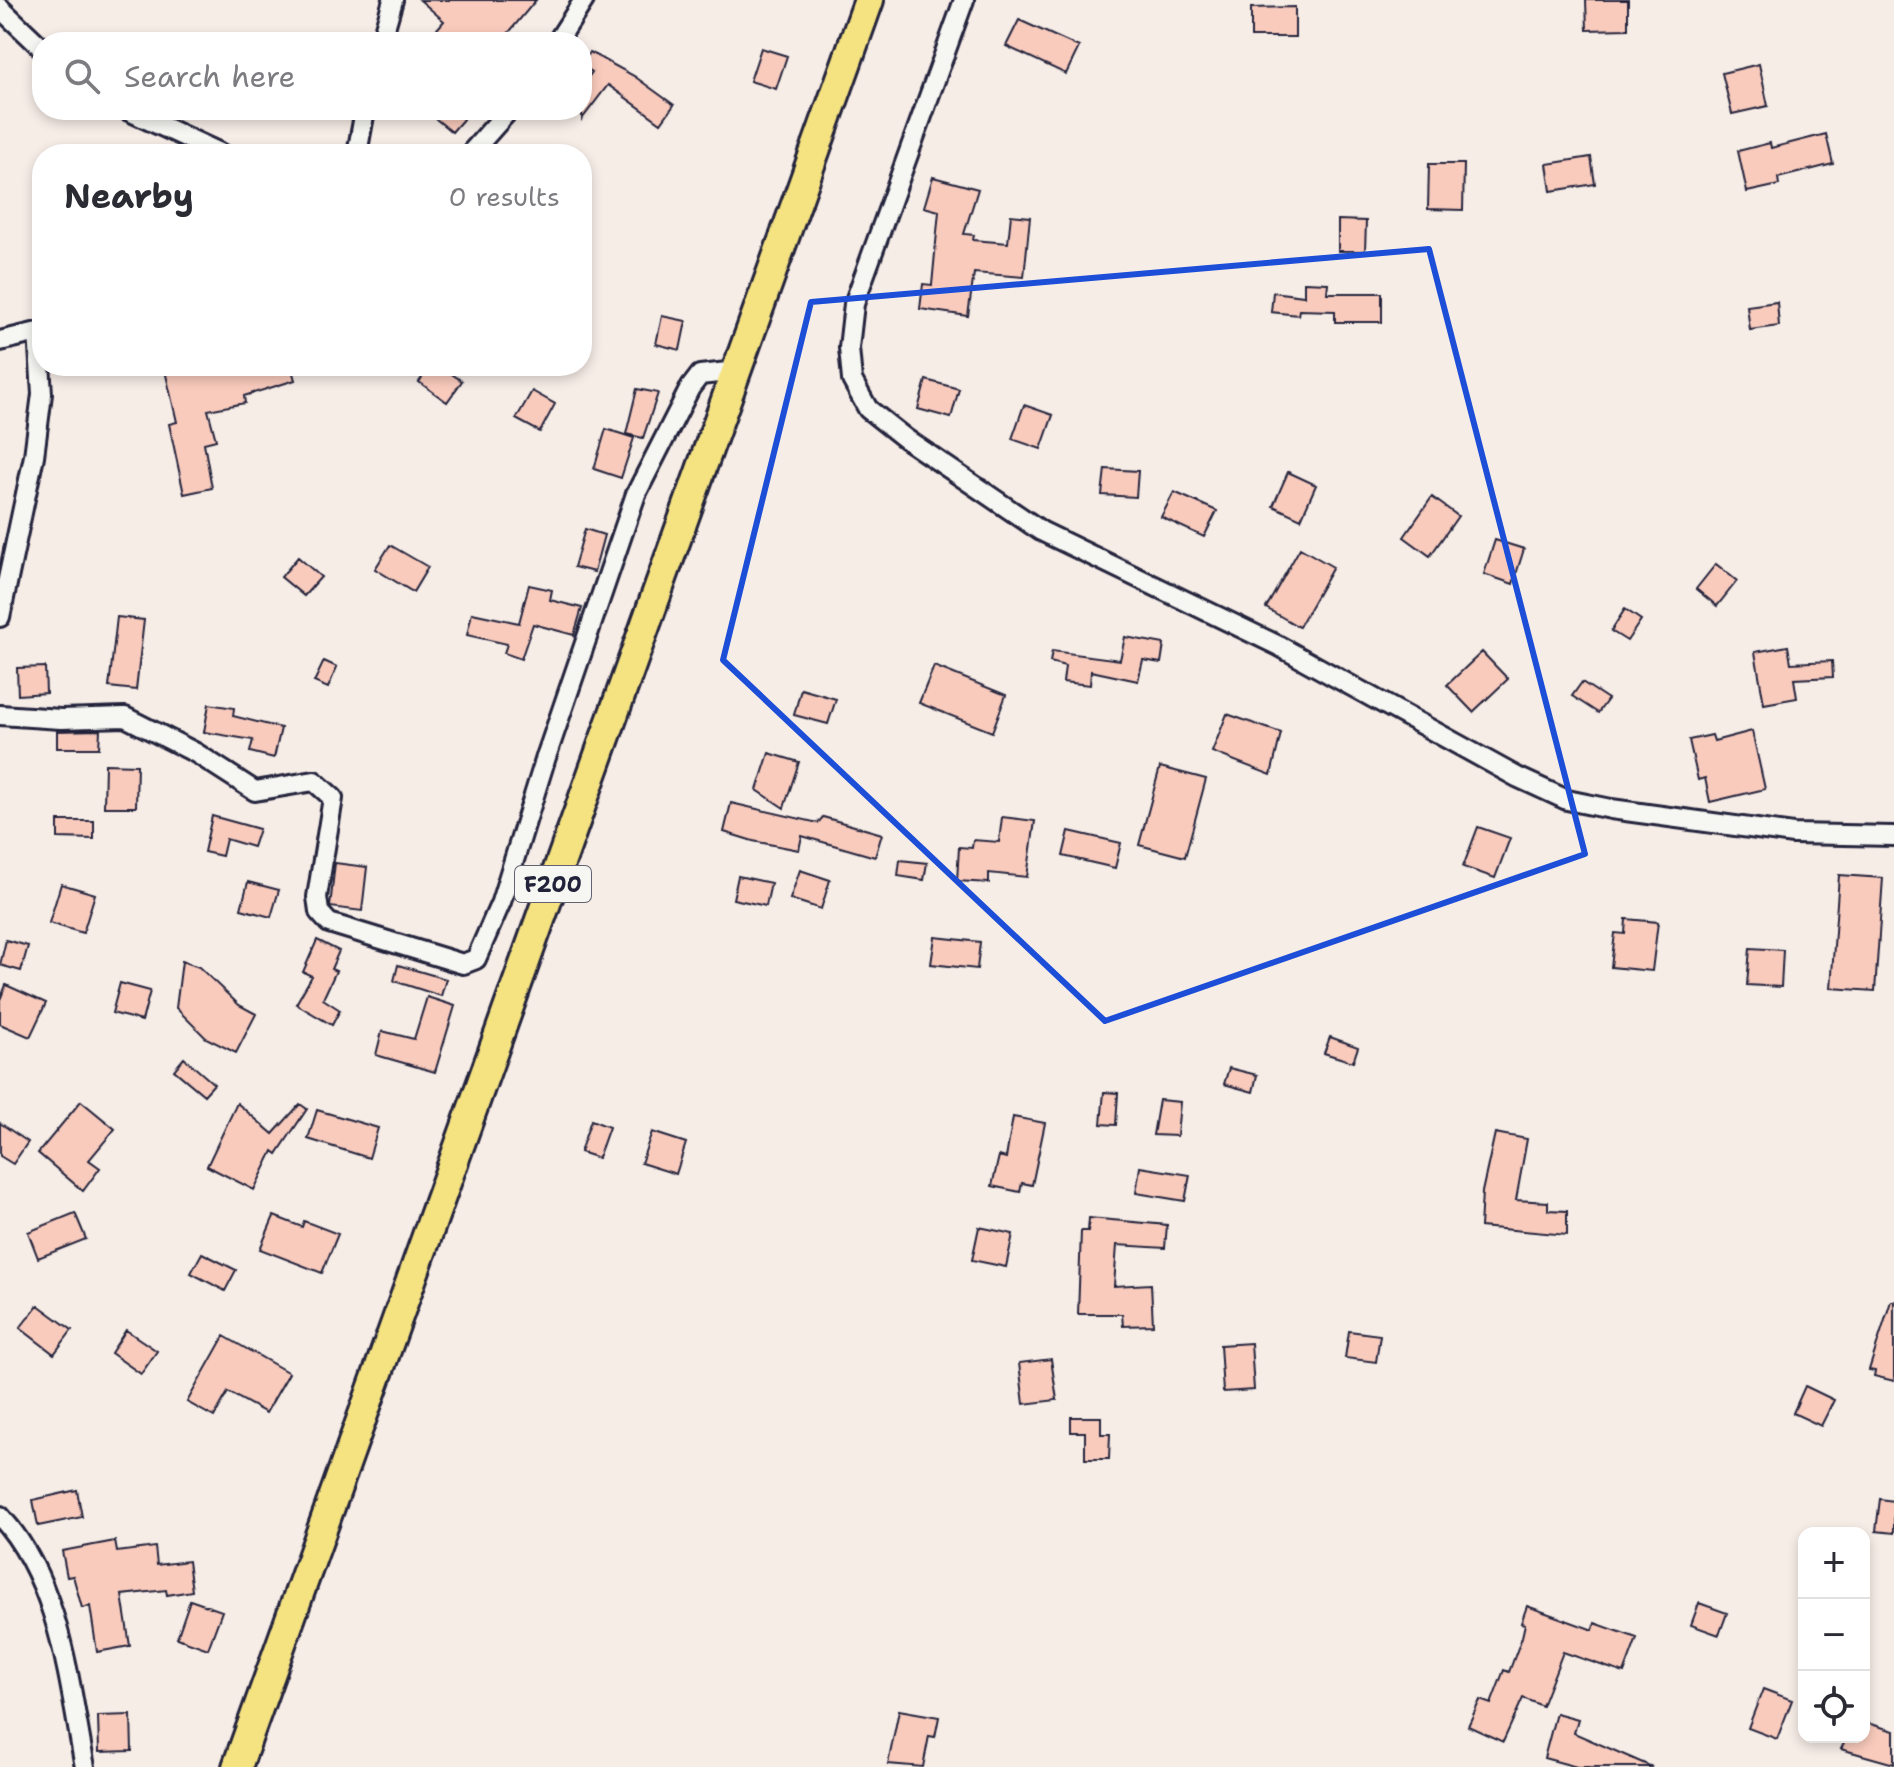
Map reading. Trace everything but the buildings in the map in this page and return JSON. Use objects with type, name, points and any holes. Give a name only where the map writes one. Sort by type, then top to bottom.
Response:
[{"type":"main road","name":"F200","points":[[237,1767],[869,0]]},
{"type":"street","points":[[384,32],[393,0]]},
{"type":"street","points":[[563,32],[584,0]]},
{"type":"street","points":[[964,0],[854,304],[849,348],[852,380],[868,409],[906,439],[1041,531],[1279,646],[1517,777],[1567,800],[1744,829],[1820,835],[1894,836]]},
{"type":"street","points":[[0,8],[32,38]]},
{"type":"street","points":[[149,120],[200,144]]},
{"type":"street","points":[[359,144],[363,120]]},
{"type":"street","points":[[479,144],[500,120]]},
{"type":"street","points":[[0,341],[32,333]]},
{"type":"street","points":[[0,715],[61,719],[125,717],[196,753],[255,791],[314,781],[333,798],[317,897],[319,912],[329,923],[463,964],[476,959],[501,902],[546,757],[636,494],[690,388],[700,375],[737,371]]},
{"type":"street","points":[[0,617],[34,456],[41,376]]},
{"type":"street","points":[[0,1516],[23,1542],[52,1608],[85,1767]]},
{"type":"highlighted area","points":[[1429,249],[1585,854],[1105,1021],[723,660],[811,302]]}]
